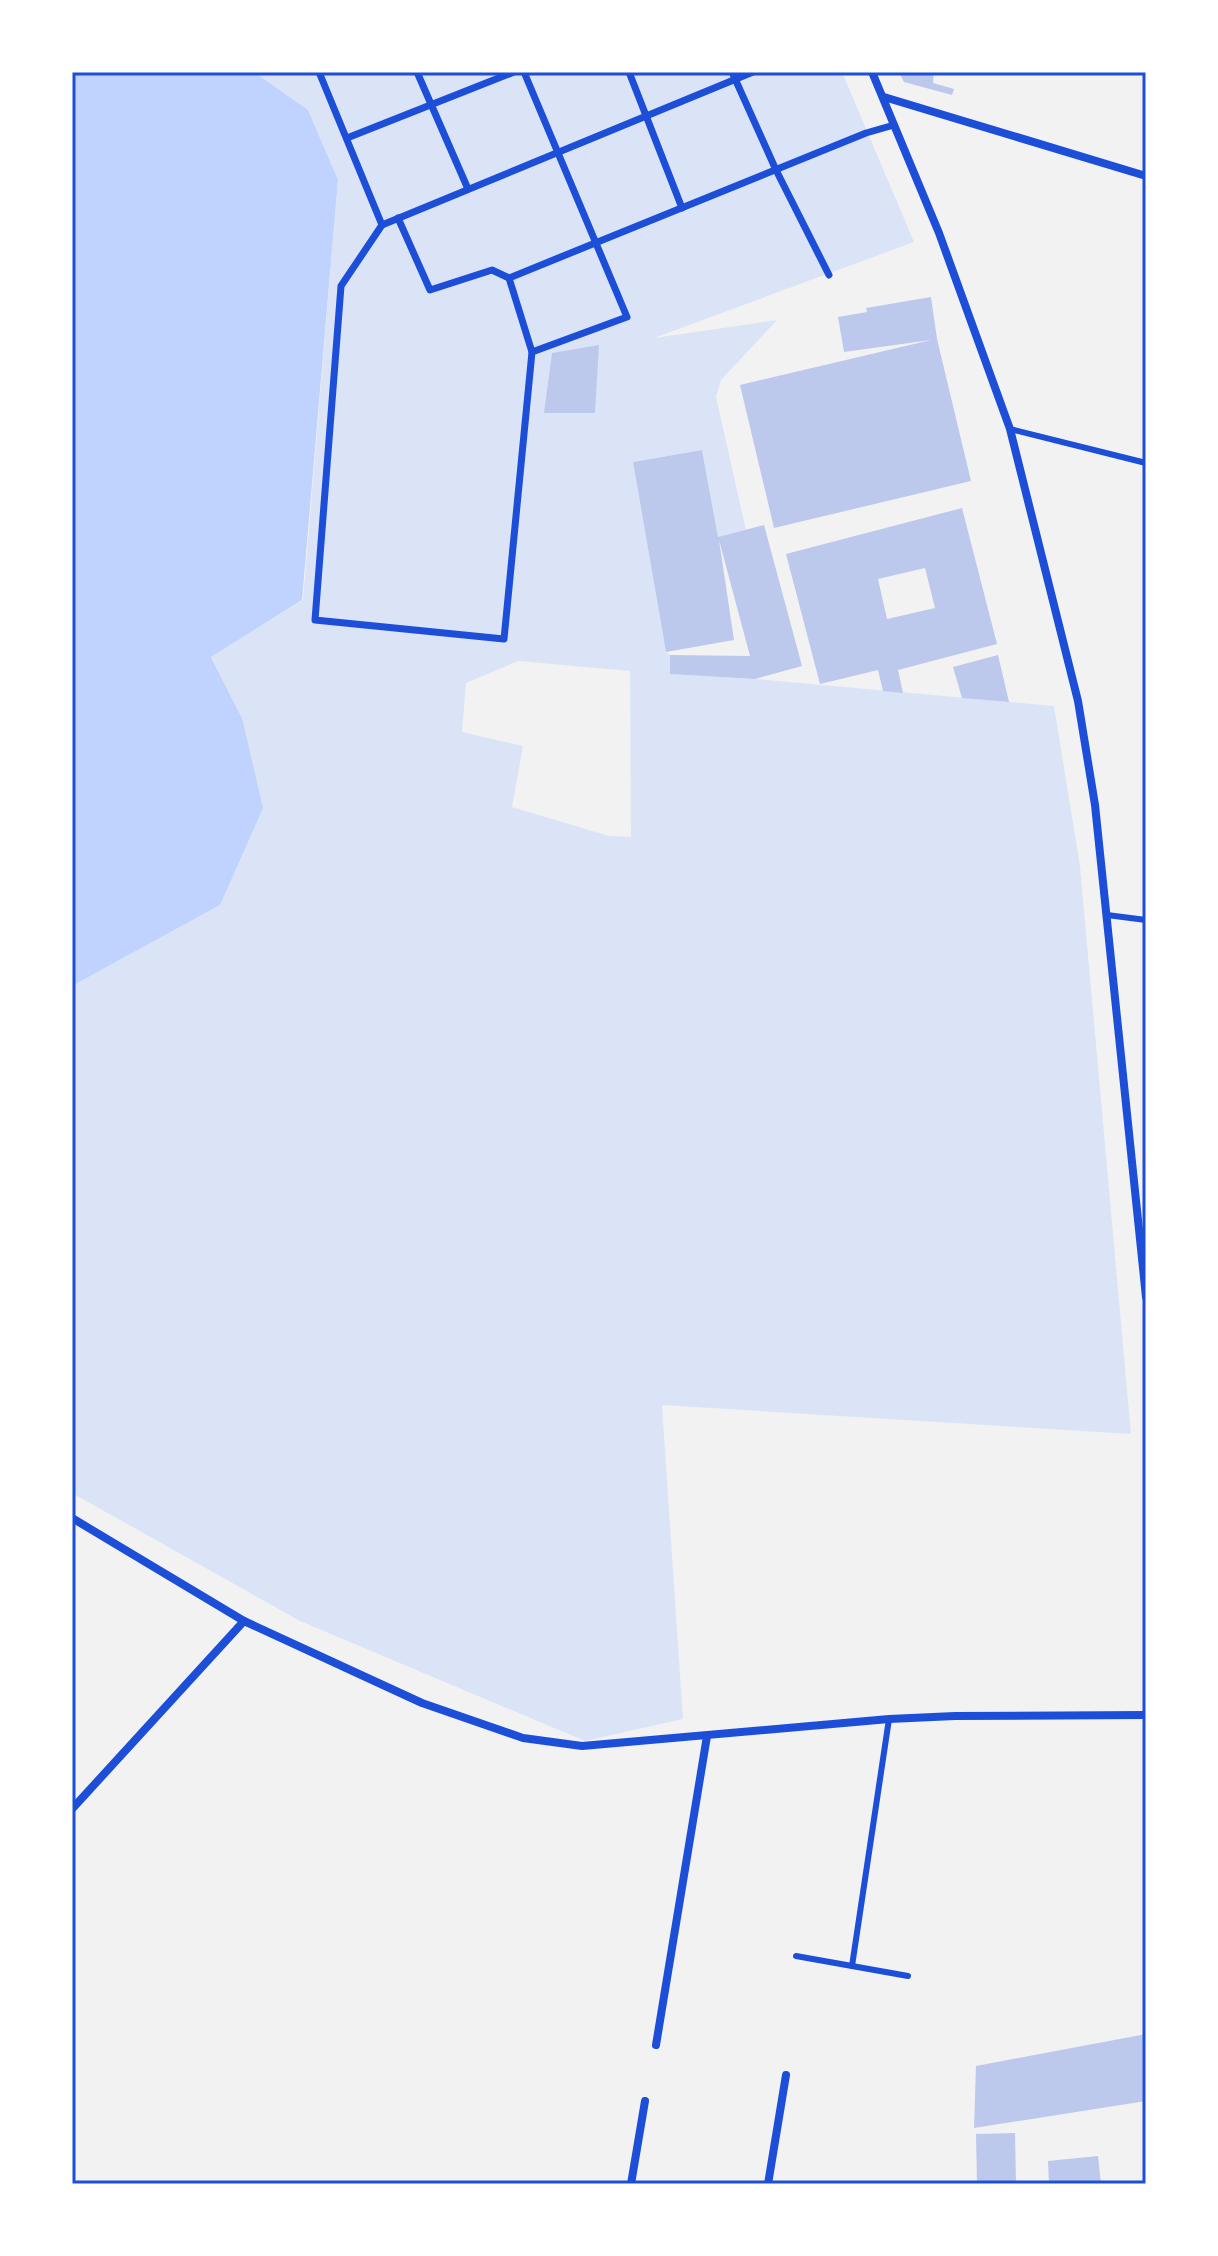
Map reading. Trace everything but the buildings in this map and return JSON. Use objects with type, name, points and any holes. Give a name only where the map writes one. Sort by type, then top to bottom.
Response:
[{"type":"street","points":[[319,72],[382,225]]},
{"type":"street","points":[[417,72],[468,189]]},
{"type":"street","points":[[347,138],[514,72]]},
{"type":"street","points":[[524,72],[627,317],[532,352]]},
{"type":"street","points":[[629,72],[682,208]]},
{"type":"street","points":[[509,278],[532,352],[504,639],[315,620],[341,286],[382,225],[646,116],[734,76],[753,72]]},
{"type":"street","points":[[872,72],[939,233],[1010,429],[1078,701],[1095,805],[1146,1297]]},
{"type":"street","points":[[734,76],[776,170],[829,275]]},
{"type":"street","points":[[884,97],[1146,176]]},
{"type":"street","points":[[398,218],[430,290],[492,270],[509,278],[866,133],[894,125]]},
{"type":"street","points":[[72,1518],[244,1621],[422,1703],[523,1738],[582,1746],[889,1719],[1146,1715]]},
{"type":"street","points":[[72,1809],[244,1621]]},
{"type":"street","points":[[656,2045],[707,1736]]},
{"type":"street","points":[[768,2184],[786,2075]]},
{"type":"street","points":[[631,2184],[645,2101]]},
{"type":"lane","points":[[1010,429],[1146,463]]},
{"type":"lane","points":[[1107,915],[1146,920]]},
{"type":"lane","points":[[852,1966],[889,1719]]},
{"type":"lane","points":[[796,1956],[908,1976]]},
{"type":"shaded area","points":[[254,72],[842,72],[914,242],[654,338],[777,320],[721,380],[716,397],[746,530],[718,537],[702,450],[633,462],[666,652],[670,655],[670,674],[1054,706],[1080,866],[1131,1434],[662,1405],[683,1719],[585,1741],[300,1621],[72,1493],[72,986],[220,905],[242,718],[211,656],[303,600],[338,180],[308,110]],"holes":[[[518,661],[630,671],[631,837],[609,836],[512,807],[523,746],[462,732],[466,683]]]},
{"type":"water","points":[[72,72],[254,72],[308,110],[338,180],[302,600],[211,657],[242,718],[263,808],[220,905],[72,986]]}]
